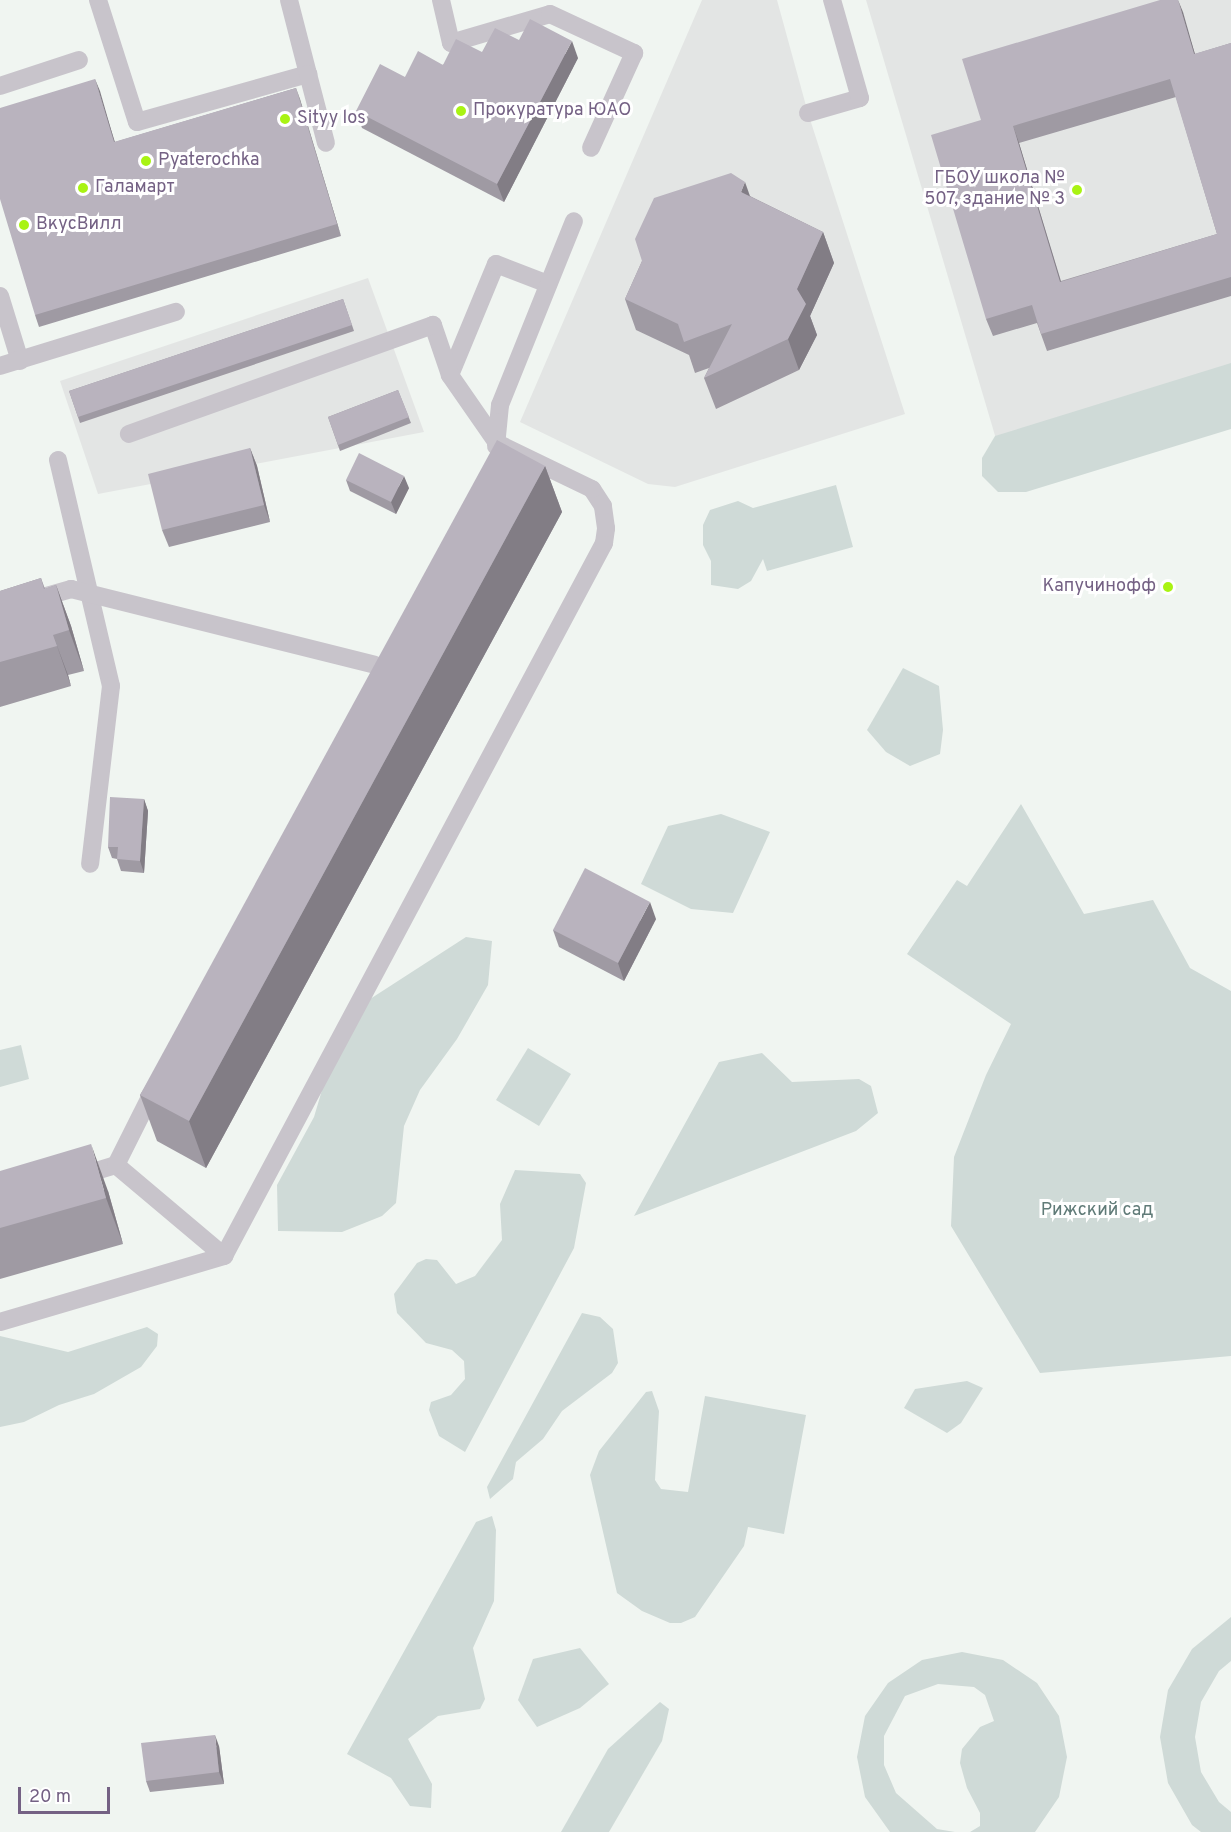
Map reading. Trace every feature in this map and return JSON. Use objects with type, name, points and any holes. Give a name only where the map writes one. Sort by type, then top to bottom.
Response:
[{"type":"lane","points":[[98,0],[137,122],[308,74]]},
{"type":"lane","points":[[289,0],[326,143]]},
{"type":"lane","points":[[441,0],[451,43],[550,14],[634,53],[591,148]]},
{"type":"lane","points":[[808,113],[860,98],[832,0]]},
{"type":"lane","points":[[0,86],[79,60]]},
{"type":"lane","points":[[487,463],[497,443],[500,405],[573,221]]},
{"type":"lane","points":[[450,375],[496,264],[548,284]]},
{"type":"lane","points":[[0,296],[20,361]]},
{"type":"lane","points":[[0,366],[176,312]]},
{"type":"lane","points":[[0,1322],[224,1256],[604,543],[603,506],[592,489],[497,443],[450,375],[432,325],[129,434]]},
{"type":"lane","points":[[58,460],[111,686],[90,864]]},
{"type":"lane","points":[[0,609],[71,589],[375,665]]},
{"type":"lane","points":[[364,685],[386,645]]},
{"type":"lane","points":[[53,1184],[116,1165],[164,1070]]},
{"type":"lane","points":[[116,1165],[224,1256]]},
{"type":"shaded area","points":[[702,0],[777,0],[808,113],[905,414],[675,487],[648,484],[520,422]]},
{"type":"shaded area","name":"ГБОУ школа № 507, здание № 3","points":[[866,0],[1231,0],[1231,381],[999,449]]},
{"type":"shaded area","points":[[368,278],[424,432],[98,494],[60,381]]},
{"type":"green space","points":[[1231,363],[1231,429],[1026,492],[998,492],[982,476],[982,458],[995,436]]},
{"type":"green space","points":[[836,485],[853,547],[767,571],[763,559],[751,581],[738,589],[711,585],[711,561],[703,545],[703,525],[710,510],[738,501],[753,508]]},
{"type":"green space","points":[[903,668],[939,686],[943,730],[940,754],[910,766],[886,752],[867,730]]},
{"type":"green space","name":"Рижский сад","points":[[1021,804],[1084,914],[1153,900],[1190,968],[1231,991],[1231,1356],[1040,1373],[951,1226],[954,1157],[986,1075],[1011,1024],[907,954],[957,880],[967,886]]},
{"type":"green space","points":[[721,814],[770,832],[733,913],[691,909],[641,884],[668,826]]},
{"type":"green space","points":[[466,937],[492,941],[488,985],[457,1039],[420,1090],[404,1126],[396,1203],[382,1216],[342,1232],[278,1231],[277,1185],[314,1117],[325,1080],[367,1001]]},
{"type":"green space","points":[[21,1045],[29,1079],[0,1087],[0,1050]]},
{"type":"green space","points":[[528,1048],[571,1074],[539,1126],[496,1100]]},
{"type":"green space","points":[[762,1053],[792,1082],[859,1079],[871,1086],[878,1113],[856,1131],[634,1216],[719,1062]]},
{"type":"green space","points":[[515,1170],[580,1174],[586,1183],[574,1248],[465,1452],[439,1436],[429,1410],[431,1402],[451,1395],[465,1379],[464,1361],[452,1350],[426,1343],[397,1313],[394,1294],[417,1263],[426,1259],[437,1260],[456,1284],[475,1276],[502,1240],[500,1204]]},
{"type":"green space","points":[[582,1313],[600,1317],[613,1329],[618,1363],[612,1373],[562,1411],[543,1439],[516,1462],[513,1479],[490,1499],[487,1487]]},
{"type":"green space","points":[[147,1327],[158,1334],[157,1346],[141,1367],[94,1394],[59,1405],[24,1422],[0,1427],[0,1336],[68,1352]]},
{"type":"green space","points":[[967,1381],[983,1388],[961,1423],[947,1433],[904,1408],[915,1389]]},
{"type":"green space","points":[[652,1391],[659,1411],[655,1480],[661,1489],[688,1492],[705,1396],[806,1415],[784,1534],[748,1527],[744,1546],[695,1617],[681,1623],[670,1623],[642,1611],[617,1593],[590,1475],[599,1451],[646,1392]]},
{"type":"green space","points":[[492,1516],[496,1530],[494,1601],[473,1648],[485,1699],[480,1709],[438,1716],[408,1739],[432,1784],[431,1808],[410,1806],[391,1778],[347,1754],[476,1522]]},
{"type":"green space","points":[[1231,1617],[1231,1661],[1219,1671],[1201,1702],[1195,1737],[1201,1772],[1219,1802],[1231,1812],[1231,1832],[1201,1832],[1192,1825],[1168,1783],[1160,1737],[1168,1690],[1192,1649]]},
{"type":"green space","points":[[580,1648],[609,1684],[580,1708],[537,1727],[518,1700],[533,1659]]},
{"type":"green space","points":[[962,1652],[1003,1660],[1037,1683],[1059,1716],[1067,1757],[1059,1797],[1035,1832],[970,1832],[980,1826],[980,1813],[967,1788],[960,1763],[962,1749],[980,1727],[994,1721],[985,1695],[974,1687],[938,1684],[905,1696],[884,1736],[884,1765],[896,1793],[937,1829],[955,1832],[890,1832],[865,1797],[857,1757],[865,1716],[888,1683],[922,1660]]},
{"type":"green space","points":[[660,1702],[669,1709],[662,1741],[609,1832],[561,1832],[608,1749]]},
{"type":"building","points":[[1160,0],[1178,0],[1194,54],[1231,43],[1231,277],[1041,334],[1032,305],[986,319],[931,135],[981,120],[962,59]],"holes":[[[1170,79],[1217,234],[1060,282],[1013,126]]]},
{"type":"building","name":"Прокуратура ЮАО","points":[[530,19],[572,41],[497,184],[356,111],[380,64],[405,77],[418,51],[443,65],[456,39],[482,52],[495,28],[519,40]]},
{"type":"building","points":[[95,79],[114,142],[296,88],[337,224],[35,315],[0,199],[0,108]]},
{"type":"building","points":[[731,173],[745,182],[741,192],[823,232],[797,289],[806,304],[788,339],[704,378],[732,324],[684,342],[678,324],[625,299],[642,261],[635,239],[654,198]]},
{"type":"building","points":[[343,299],[352,325],[78,417],[69,391]]},
{"type":"building","points":[[398,390],[409,417],[338,445],[328,417]]},
{"type":"building","points":[[497,440],[545,466],[189,1121],[140,1095]]},
{"type":"building","points":[[250,448],[264,505],[162,530],[148,474]]},
{"type":"building","points":[[359,453],[404,476],[391,502],[346,480]]},
{"type":"building","points":[[41,578],[44,589],[56,585],[69,630],[53,635],[57,646],[0,662],[0,591]]},
{"type":"building","points":[[110,797],[144,799],[140,861],[117,859],[118,847],[108,847]]},
{"type":"building","points":[[585,868],[650,902],[618,963],[553,930]]},
{"type":"building","points":[[91,1144],[106,1198],[0,1228],[0,1171]]},
{"type":"building","points":[[215,1735],[219,1772],[146,1781],[141,1743]]},
{"type":"place","name":"Прокуратура ЮАО","points":[[461,111]]},
{"type":"place","name":"Sityy los","points":[[285,119]]},
{"type":"place","name":"Pyaterochka","points":[[146,161]]},
{"type":"place","name":"Галамарт","points":[[83,188]]},
{"type":"place","name":"ГБОУ школа № 507, здание № 3","points":[[1077,190]]},
{"type":"place","name":"ВкусВилл","points":[[24,225]]},
{"type":"place","name":"Капучинофф","points":[[1168,587]]}]
